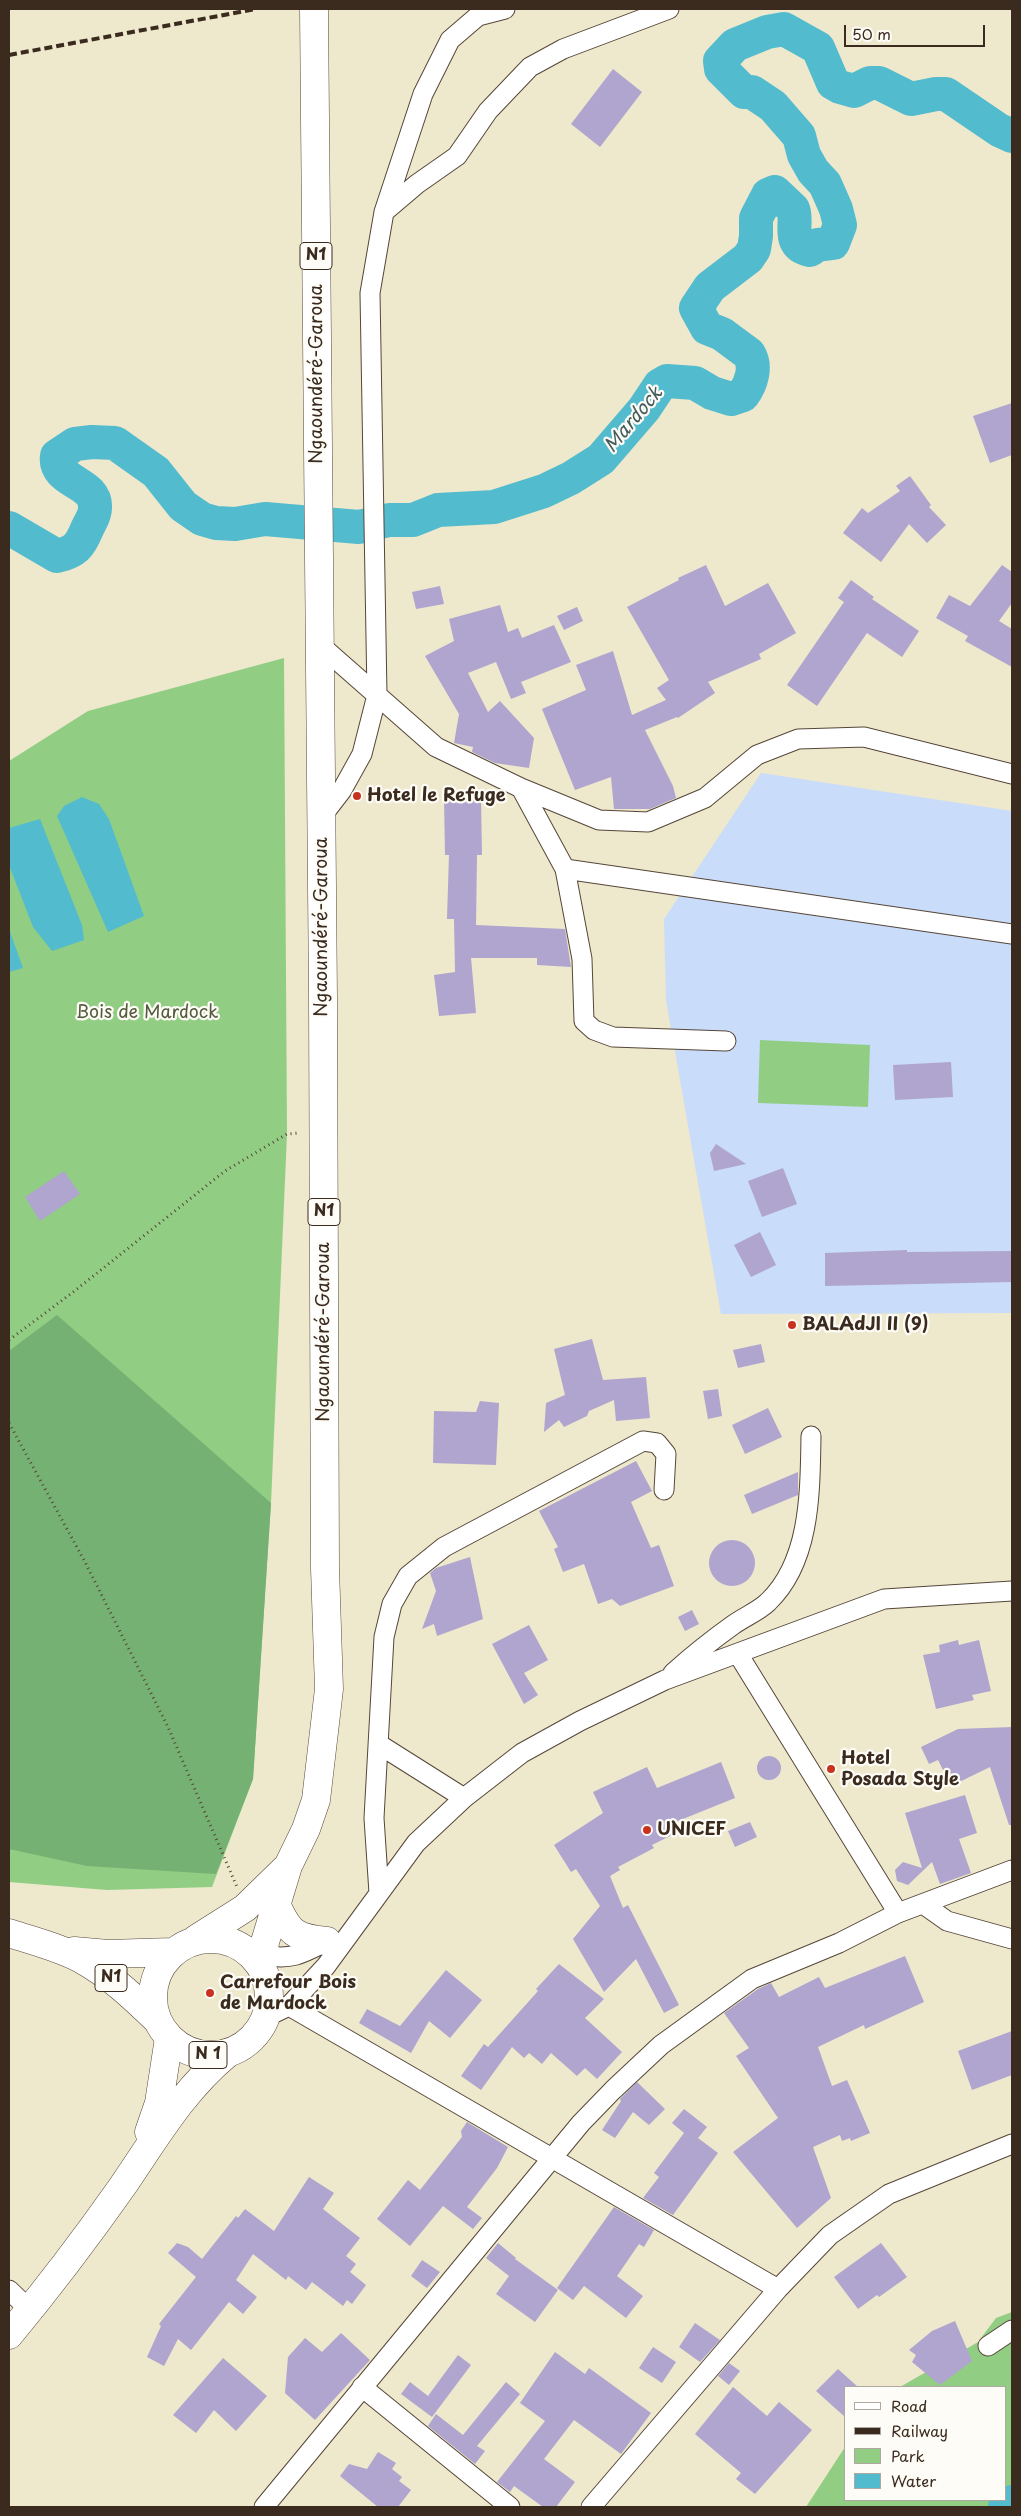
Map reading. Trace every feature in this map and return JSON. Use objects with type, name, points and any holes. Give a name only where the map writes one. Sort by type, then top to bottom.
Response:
[{"type":"main road","name":"Ngaoundéré-Garoua","points":[[263,1961],[276,1904],[288,1866],[306,1829],[316,1800],[329,1689],[324,1568],[322,816],[314,11]]},
{"type":"main road","name":"Ngaoundéré-Garoua","points":[[184,1946],[245,1908],[288,1866]]},
{"type":"main road","points":[[276,1904],[283,1919],[297,1935],[304,1939],[327,1942]]},
{"type":"main road","name":"N1","points":[[9,1933],[58,1948],[108,1954],[184,1946]]},
{"type":"main road","name":"N 1","points":[[163,2029],[186,2050],[207,2055],[228,2053],[251,2040],[278,2011],[270,2001],[263,1961],[250,1952],[233,1942],[214,1938],[184,1946]]},
{"type":"main road","points":[[141,2157],[158,2103],[163,2029],[152,1996],[157,1971],[184,1946]]},
{"type":"main road","name":"N1","points":[[58,1948],[102,1972],[119,1984],[163,2029]]},
{"type":"main road","points":[[9,2335],[70,2261],[189,2089],[208,2069],[228,2053]]},
{"type":"street","points":[[322,816],[342,790],[362,754],[377,695],[374,644],[375,542],[370,293],[384,212],[423,94],[450,40],[478,16],[505,9]]},
{"type":"street","points":[[384,212],[418,184],[457,156],[488,111],[530,67],[563,49],[669,9]]},
{"type":"street","points":[[320,645],[436,747],[521,788],[599,820],[648,822],[705,798],[757,755],[798,739],[864,736],[1012,774]]},
{"type":"street","points":[[521,788],[565,869],[582,959],[584,1021],[594,1030],[613,1037],[726,1041]]},
{"type":"street","points":[[565,869],[1012,934]]},
{"type":"street","points":[[665,1680],[696,1652],[767,1604],[785,1584],[807,1523],[811,1490],[811,1436]]},
{"type":"street","points":[[378,1893],[374,1818],[380,1745],[384,1637],[392,1604],[408,1576],[444,1547],[643,1441],[656,1443],[666,1454],[664,1490]]},
{"type":"street","points":[[778,2289],[552,2158],[278,2011],[326,1966],[352,1927],[416,1843],[464,1798],[522,1753],[580,1721],[665,1680],[884,1599],[1012,1591]]},
{"type":"street","points":[[738,1654],[898,1913]]},
{"type":"street","points":[[380,1745],[464,1798]]},
{"type":"street","points":[[264,2507],[552,2158],[613,2090],[661,2045],[752,1980],[839,1943],[898,1913],[1012,1870]]},
{"type":"street","points":[[923,1904],[947,1921],[1012,1939]]},
{"type":"street","points":[[263,1961],[293,1957],[327,1942],[352,1927]]},
{"type":"street","points":[[591,2507],[778,2289],[830,2236],[889,2194],[1012,2144]]},
{"type":"street","points":[[9,2290],[30,2310]]},
{"type":"street","points":[[988,2346],[1012,2330]]},
{"type":"street","points":[[362,2387],[510,2507]]},
{"type":"path","points":[[9,1340],[72,1293],[225,1171],[287,1134],[323,1130]]},
{"type":"path","points":[[9,1423],[85,1562],[168,1727],[245,1908]]},
{"type":"shaded area","points":[[761,773],[1012,811],[1012,1313],[721,1314],[666,1000],[664,919]]},
{"type":"green space","name":"Bois de Mardock","points":[[284,658],[287,1134],[271,1503],[253,1779],[212,1887],[107,1890],[9,1882],[9,761],[88,711]]},
{"type":"green space","points":[[760,1040],[870,1045],[868,1107],[758,1103]]},
{"type":"green space","points":[[57,1315],[271,1503],[253,1779],[216,1874],[87,1866],[9,1849],[9,1351]]},
{"type":"green space","points":[[1012,2312],[1012,2507],[806,2507],[844,2449],[844,2501],[1006,2501],[1006,2386],[902,2386],[978,2342],[996,2318]]},
{"type":"water","points":[[82,797],[99,804],[109,819],[144,916],[108,932],[57,816],[64,806]]},
{"type":"water","points":[[40,819],[82,925],[84,940],[52,951],[33,927],[9,865],[9,828]]},
{"type":"water","points":[[9,929],[23,968],[9,972]]},
{"type":"building","points":[[613,69],[642,92],[600,147],[571,124]]},
{"type":"building","points":[[1012,403],[1012,455],[990,463],[973,416]]},
{"type":"building","points":[[910,476],[931,505],[929,507],[946,525],[927,543],[909,524],[881,562],[843,533],[862,508],[868,513],[900,491],[896,486]]},
{"type":"building","points":[[706,565],[725,606],[768,583],[796,633],[759,654],[761,659],[708,682],[715,693],[678,718],[645,730],[673,786],[676,798],[650,809],[614,809],[611,777],[575,790],[542,709],[586,690],[576,665],[613,651],[632,715],[666,700],[657,688],[669,680],[627,607],[679,580],[678,578]]},
{"type":"building","points":[[1002,565],[1012,572],[1012,603],[999,621],[1012,629],[1012,667],[965,641],[968,636],[936,618],[949,595],[970,606]]},
{"type":"building","points":[[851,580],[874,597],[872,599],[919,631],[902,657],[867,633],[817,706],[787,685],[844,602],[838,598]]},
{"type":"building","points":[[440,586],[444,604],[416,609],[412,592]]},
{"type":"building","points":[[500,605],[508,632],[518,628],[522,638],[554,625],[571,662],[521,682],[526,693],[511,699],[496,662],[468,673],[488,712],[500,701],[534,738],[529,768],[495,763],[472,752],[473,747],[454,743],[459,714],[425,656],[454,641],[449,619]]},
{"type":"building","points":[[577,607],[583,621],[564,630],[557,616]]},
{"type":"building","points":[[444,798],[481,798],[482,855],[477,855],[476,925],[565,929],[571,967],[537,965],[537,958],[471,958],[476,1013],[439,1016],[434,975],[455,972],[454,919],[447,919],[449,855],[445,855]]},
{"type":"building","points":[[951,1062],[953,1097],[895,1100],[893,1065]]},
{"type":"building","points":[[716,1144],[746,1164],[714,1171],[710,1153]]},
{"type":"building","points":[[783,1168],[797,1204],[762,1217],[748,1181]]},
{"type":"building","points":[[64,1171],[80,1194],[40,1221],[25,1197]]},
{"type":"building","points":[[760,1232],[776,1265],[751,1277],[734,1245]]},
{"type":"building","points":[[907,1250],[907,1252],[1012,1251],[1012,1282],[825,1286],[825,1253]]},
{"type":"building","points":[[592,1339],[603,1380],[646,1377],[650,1418],[616,1421],[614,1400],[589,1411],[587,1416],[564,1427],[559,1420],[544,1432],[546,1403],[565,1395],[554,1349]]},
{"type":"building","points":[[761,1344],[765,1362],[738,1368],[733,1350]]},
{"type":"building","points":[[718,1389],[722,1416],[708,1419],[703,1391]]},
{"type":"building","points":[[480,1401],[499,1403],[496,1465],[433,1463],[434,1411],[476,1412]]},
{"type":"building","points":[[768,1408],[782,1437],[745,1454],[732,1425]]},
{"type":"building","points":[[636,1461],[652,1491],[631,1502],[651,1548],[659,1545],[674,1586],[620,1606],[612,1599],[598,1604],[584,1564],[563,1572],[554,1549],[558,1547],[539,1511]]},
{"type":"building","points":[[798,1472],[798,1495],[752,1514],[744,1495]]},
{"type":"building","points":[[732,1540],[745,1544],[751,1550],[755,1563],[751,1576],[745,1582],[732,1586],[719,1582],[713,1576],[709,1563],[713,1550],[719,1544]]},
{"type":"building","points":[[470,1557],[483,1619],[437,1636],[434,1624],[422,1629],[436,1591],[430,1573],[436,1568]]},
{"type":"building","points":[[692,1610],[699,1624],[685,1631],[678,1617]]},
{"type":"building","points":[[529,1625],[548,1660],[524,1673],[538,1695],[524,1704],[492,1644]]},
{"type":"building","points":[[958,1640],[959,1645],[979,1640],[991,1691],[972,1695],[974,1700],[936,1709],[923,1655],[940,1652],[939,1645]]},
{"type":"building","points":[[1012,1727],[1012,1825],[1009,1825],[990,1767],[951,1786],[938,1760],[929,1764],[921,1747],[958,1729]]},
{"type":"building","points":[[769,1756],[777,1760],[781,1768],[777,1776],[769,1780],[761,1776],[757,1768],[761,1760]]},
{"type":"building","points":[[721,1762],[735,1798],[673,1823],[678,1832],[652,1845],[654,1848],[618,1867],[620,1870],[610,1876],[623,1908],[628,1905],[679,2005],[664,2013],[636,1959],[604,1992],[573,1939],[600,1906],[576,1869],[571,1872],[554,1845],[603,1813],[593,1792],[647,1767],[657,1788]]},
{"type":"building","points":[[965,1795],[977,1833],[959,1839],[971,1873],[940,1884],[932,1862],[908,1885],[897,1881],[895,1870],[903,1862],[922,1868],[905,1813]]},
{"type":"building","points":[[750,1822],[757,1837],[735,1847],[728,1831]]},
{"type":"building","points":[[905,1956],[924,2002],[865,2029],[864,2025],[818,2047],[832,2086],[847,2080],[870,2133],[851,2141],[850,2138],[842,2141],[840,2135],[813,2147],[831,2198],[797,2228],[733,2152],[778,2118],[736,2056],[749,2048],[724,2013],[758,1989],[771,1983],[779,1997],[819,1977],[825,1988]]},
{"type":"building","points":[[559,1964],[604,1999],[585,2018],[622,2052],[597,2079],[585,2068],[577,2076],[551,2053],[542,2064],[529,2053],[524,2058],[512,2047],[481,2090],[461,2076],[484,2044],[488,2047],[538,1991],[536,1989]]},
{"type":"building","points":[[446,1970],[482,2000],[450,2038],[429,2021],[411,2053],[359,2023],[367,2009],[400,2026]]},
{"type":"building","points":[[1012,2031],[1012,2075],[972,2090],[958,2051]]},
{"type":"building","points":[[637,2082],[665,2109],[649,2125],[633,2112],[615,2138],[602,2130],[621,2101],[620,2099]]},
{"type":"building","points":[[684,2109],[707,2127],[698,2138],[718,2153],[673,2215],[643,2198],[659,2177],[654,2173],[684,2133],[672,2123]]},
{"type":"building","points":[[467,2122],[508,2147],[497,2168],[467,2207],[482,2218],[473,2229],[443,2206],[410,2246],[377,2219],[408,2180],[420,2190],[462,2137],[461,2131]]},
{"type":"building","points":[[309,2177],[334,2193],[323,2209],[360,2238],[346,2256],[356,2264],[350,2272],[366,2285],[352,2304],[347,2300],[343,2306],[312,2282],[306,2290],[288,2276],[286,2280],[253,2254],[236,2280],[257,2297],[243,2314],[229,2302],[191,2350],[178,2339],[164,2366],[147,2357],[161,2326],[159,2324],[196,2277],[168,2253],[177,2243],[188,2247],[202,2259],[236,2216],[238,2218],[245,2209],[274,2231]]},
{"type":"building","points":[[614,2207],[654,2230],[644,2247],[639,2244],[617,2276],[643,2296],[626,2318],[584,2286],[573,2300],[557,2288]]},
{"type":"building","points":[[498,2243],[515,2259],[558,2290],[535,2322],[496,2294],[509,2276],[486,2258]]},
{"type":"building","points":[[881,2243],[907,2277],[858,2309],[834,2277]]},
{"type":"building","points":[[422,2260],[440,2272],[427,2288],[411,2276]]},
{"type":"building","points":[[955,2321],[972,2361],[940,2385],[912,2362],[916,2355],[909,2350],[932,2331]]},
{"type":"building","points":[[695,2323],[720,2340],[700,2362],[679,2347]]},
{"type":"building","points":[[341,2333],[370,2360],[315,2420],[285,2393],[288,2357],[305,2338],[322,2352]]},
{"type":"building","points":[[653,2347],[676,2362],[662,2383],[639,2368]]},
{"type":"building","points":[[555,2352],[585,2374],[589,2368],[651,2413],[621,2454],[574,2420],[544,2459],[575,2482],[556,2507],[543,2507],[514,2486],[510,2492],[497,2482],[545,2421],[520,2403]]},
{"type":"building","points":[[458,2355],[471,2365],[432,2417],[401,2394],[410,2382],[428,2396]]},
{"type":"building","points":[[223,2358],[267,2396],[236,2431],[214,2410],[196,2433],[173,2415]]},
{"type":"building","points":[[729,2363],[740,2371],[729,2385],[718,2376]]},
{"type":"building","points":[[838,2369],[857,2386],[844,2386],[844,2416],[816,2391]]},
{"type":"building","points":[[506,2382],[520,2394],[477,2446],[485,2451],[475,2464],[428,2426],[436,2414],[463,2435]]},
{"type":"building","points":[[733,2387],[767,2416],[779,2402],[812,2430],[755,2494],[736,2479],[741,2473],[695,2434]]},
{"type":"building","points":[[378,2452],[396,2463],[392,2469],[402,2477],[399,2481],[411,2490],[398,2507],[378,2507],[340,2476],[349,2464],[367,2469]]},
{"type":"waterway","name":"Mardock","points":[[9,528],[57,556],[73,550],[79,544],[94,514],[94,499],[89,492],[62,472],[58,465],[57,456],[75,444],[92,442],[115,443],[156,472],[183,506],[202,519],[216,523],[235,524],[265,519],[359,527],[389,520],[413,520],[438,510],[494,507],[544,491],[571,478],[601,459],[644,409],[660,385],[667,381],[695,383],[712,393],[731,399],[743,395],[753,370],[749,354],[722,334],[707,328],[696,308],[710,287],[748,258],[754,249],[756,218],[768,195],[775,192],[793,209],[795,238],[802,247],[810,250],[817,245],[833,243],[840,225],[836,209],[825,184],[813,171],[804,155],[799,136],[773,106],[752,92],[744,92],[721,69],[720,61],[735,45],[767,32],[784,29],[818,48],[833,83],[840,87],[854,91],[870,83],[879,83],[911,99],[946,94],[999,130],[1012,136]]},
{"type":"waterway","points":[[1005,2507],[1012,2502]]},
{"type":"railway","points":[[9,55],[256,9]]},
{"type":"place","name":"Hotel le Refuge","points":[[357,796]]},
{"type":"place","name":"BALAdJI II (9)","points":[[792,1325]]},
{"type":"place","name":"Hotel Posada Style","points":[[831,1769]]},
{"type":"place","name":"UNICEF","points":[[647,1830]]},
{"type":"place","name":"Carrefour Bois de Mardock","points":[[210,1993]]}]
